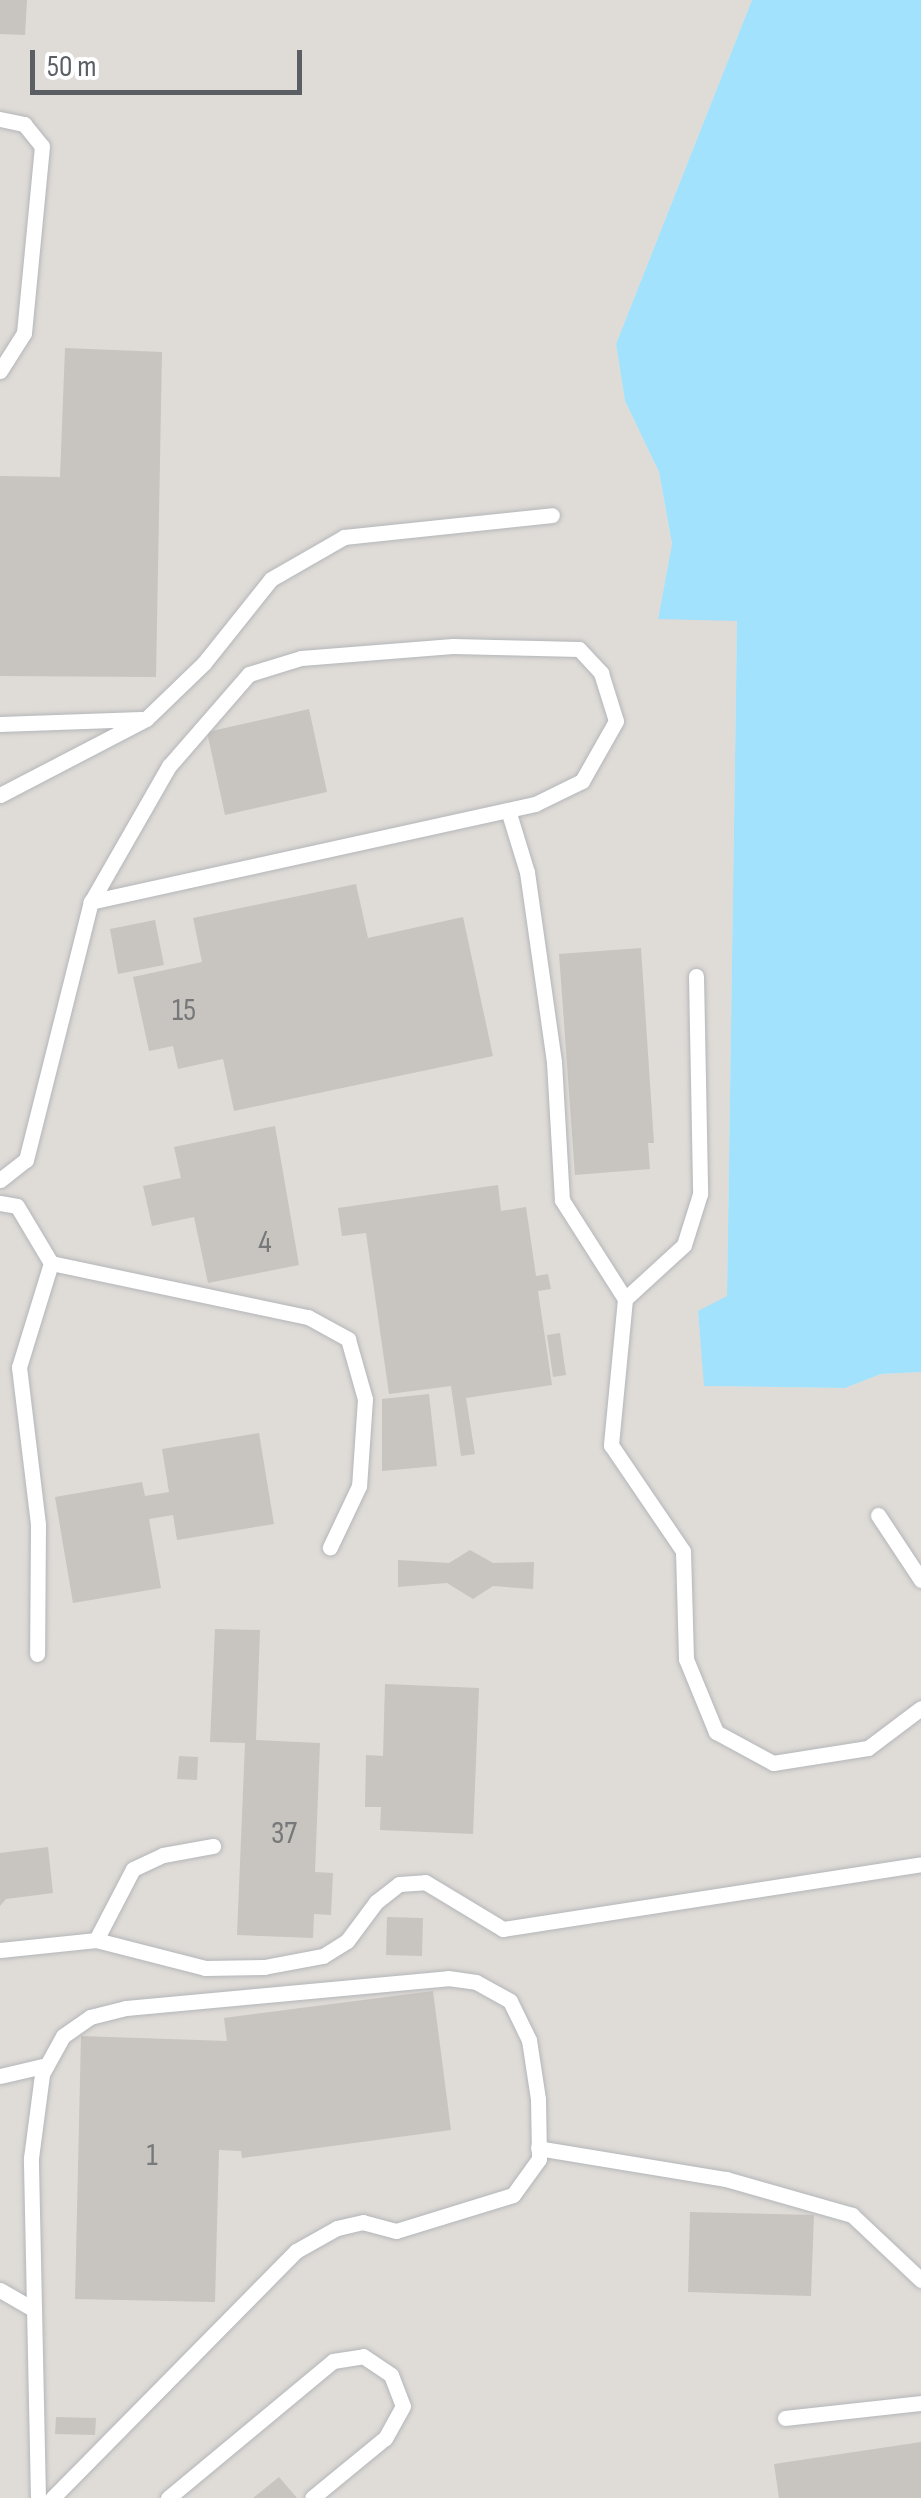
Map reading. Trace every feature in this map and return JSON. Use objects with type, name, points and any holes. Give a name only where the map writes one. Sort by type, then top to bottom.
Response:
[{"type":"lane","points":[[0,119],[24,124],[42,146],[24,333],[0,371]]},
{"type":"lane","points":[[0,795],[146,719],[204,663],[272,580],[344,537],[552,515]]},
{"type":"lane","points":[[0,1180],[26,1160],[91,902],[169,766],[249,674],[300,658],[453,646],[580,648],[601,673],[616,720],[582,781],[508,810],[91,902]]},
{"type":"lane","points":[[0,724],[146,719]]},
{"type":"lane","points":[[508,810],[527,872],[551,1042],[562,1200],[625,1299],[610,1445],[683,1552],[686,1658],[716,1732],[773,1762],[868,1748],[921,1708]]},
{"type":"lane","points":[[625,1299],[684,1245],[700,1194],[696,976]]},
{"type":"lane","points":[[0,1202],[17,1206],[51,1263],[308,1317],[348,1339],[365,1399],[359,1486],[330,1546]]},
{"type":"lane","points":[[37,1654],[38,1525],[20,1366],[51,1263]]},
{"type":"lane","points":[[878,1515],[921,1580]]},
{"type":"lane","points":[[96,1940],[117,1889],[133,1869],[163,1855],[213,1846]]},
{"type":"lane","points":[[0,1950],[96,1940],[204,1968],[264,1967],[323,1956],[347,1942],[376,1902],[398,1884],[426,1882],[503,1929],[921,1864]]},
{"type":"lane","points":[[38,2498],[30,2158],[46,2065],[63,2036],[90,2017],[126,2008],[448,1978],[476,1982],[510,2001],[529,2040],[538,2148],[538,2159],[514,2195],[396,2231],[362,2222],[337,2228],[296,2251],[52,2498]]},
{"type":"lane","points":[[0,2076],[46,2065]]},
{"type":"lane","points":[[538,2148],[726,2179],[852,2215],[921,2280]]},
{"type":"lane","points":[[0,2290],[34,2310]]},
{"type":"lane","points":[[168,2498],[333,2361],[363,2356],[391,2375],[403,2406],[385,2438],[312,2498]]},
{"type":"lane","points":[[785,2418],[921,2403]]},
{"type":"shaded area","points":[[0,0],[752,0],[616,344],[625,401],[659,472],[672,545],[658,618],[737,620],[727,1297],[698,1312],[705,1386],[845,1388],[881,1374],[921,1372],[921,2498],[0,2498]]},
{"type":"water","points":[[752,0],[921,0],[921,1372],[881,1374],[845,1388],[704,1386],[698,1311],[727,1296],[737,621],[658,619],[672,544],[659,472],[625,401],[616,344]]},
{"type":"building","points":[[0,0],[27,0],[25,35],[0,34]]},
{"type":"building","points":[[65,348],[162,352],[156,677],[0,676],[0,476],[60,477]]},
{"type":"building","points":[[309,709],[327,792],[225,815],[207,732]]},
{"type":"building","points":[[356,884],[368,938],[463,917],[493,1056],[234,1111],[223,1059],[178,1069],[173,1046],[149,1051],[133,977],[202,962],[193,918]]},
{"type":"building","points":[[155,920],[164,965],[118,974],[110,929]]},
{"type":"building","points":[[641,948],[654,1143],[648,1143],[650,1169],[575,1175],[559,954]]},
{"type":"building","points":[[275,1126],[299,1265],[208,1283],[194,1217],[152,1226],[143,1186],[181,1178],[174,1147]]},
{"type":"building","points":[[498,1185],[501,1211],[526,1207],[536,1276],[548,1274],[551,1289],[538,1291],[552,1385],[466,1398],[475,1454],[461,1456],[451,1386],[389,1394],[366,1233],[342,1236],[338,1208]]},
{"type":"building","points":[[560,1333],[566,1375],[553,1377],[547,1335]]},
{"type":"building","points":[[429,1394],[437,1466],[382,1471],[382,1399]]},
{"type":"building","points":[[259,1433],[274,1524],[177,1540],[173,1515],[149,1519],[161,1588],[73,1603],[55,1497],[142,1482],[145,1496],[169,1492],[162,1449]]},
{"type":"building","points":[[470,1550],[493,1563],[534,1562],[533,1589],[493,1586],[473,1599],[447,1583],[398,1587],[398,1560],[449,1563]]},
{"type":"building","points":[[215,1629],[260,1630],[256,1740],[320,1743],[315,1872],[333,1873],[331,1915],[314,1914],[313,1938],[237,1935],[245,1743],[210,1742]]},
{"type":"building","points":[[385,1684],[479,1688],[473,1834],[380,1830],[381,1807],[365,1807],[366,1755],[383,1756]]},
{"type":"building","points":[[179,1756],[198,1757],[197,1780],[177,1779]]},
{"type":"building","points":[[48,1847],[53,1893],[6,1899],[0,1906],[0,1853]]},
{"type":"building","points":[[387,1917],[423,1918],[422,1956],[386,1955]]},
{"type":"building","points":[[433,1991],[451,2130],[242,2158],[241,2151],[219,2150],[215,2302],[75,2299],[81,2036],[227,2041],[224,2018]]},
{"type":"building","points":[[690,2212],[814,2215],[811,2296],[688,2292]]},
{"type":"building","points":[[56,2417],[96,2418],[95,2435],[55,2434]]},
{"type":"building","points":[[921,2442],[921,2498],[779,2498],[774,2464]]},
{"type":"building","points":[[279,2477],[297,2498],[253,2498]]}]
